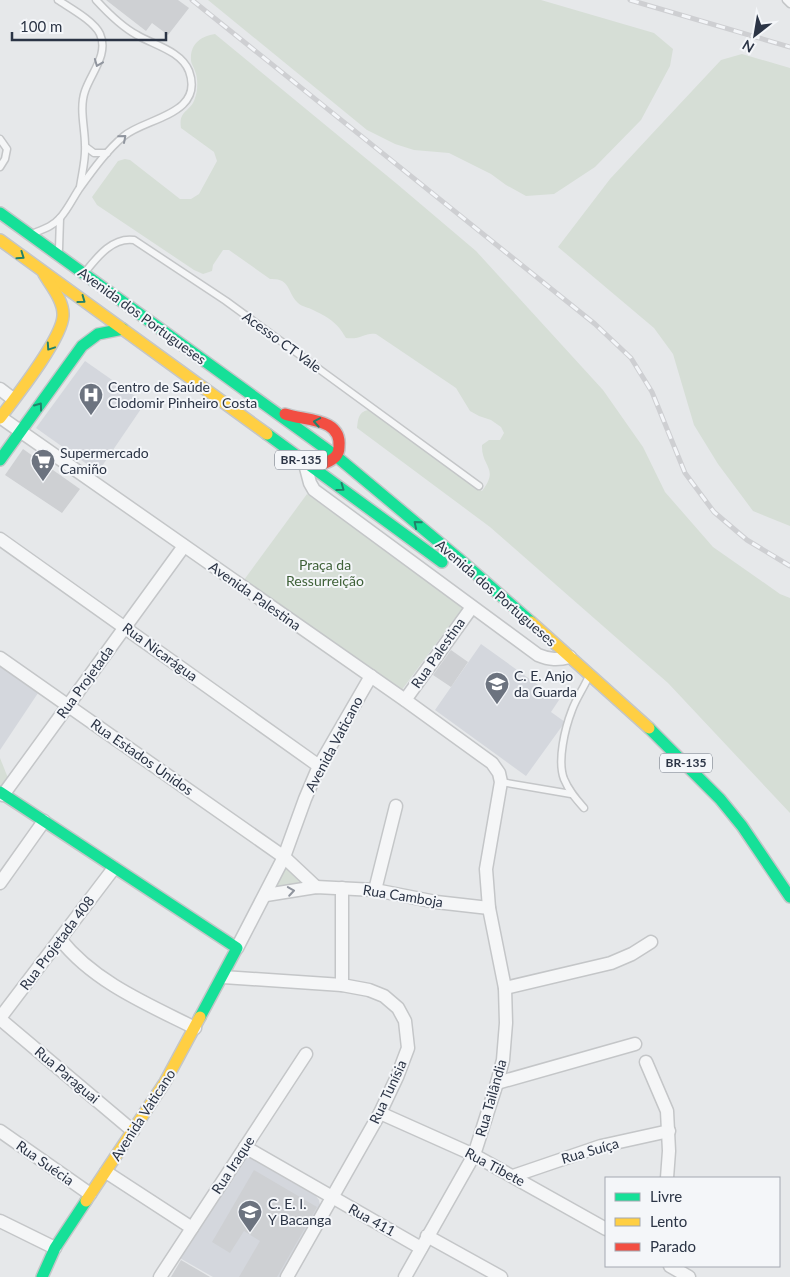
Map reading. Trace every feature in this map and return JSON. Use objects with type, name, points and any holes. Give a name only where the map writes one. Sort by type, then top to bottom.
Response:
[{"type":"main road","name":"Avenida dos Portugueses","points":[[0,212],[336,456],[458,558],[559,648]]},
{"type":"main road","name":"Avenida dos Portugueses","points":[[0,240],[448,566]]},
{"type":"main road","points":[[0,418],[53,342],[63,321],[60,302],[43,271]]},
{"type":"main road","points":[[0,460],[82,346],[98,334],[123,329]]},
{"type":"main road","points":[[240,415],[270,430],[313,461],[319,463],[329,462],[336,456],[340,438],[333,428],[322,422],[297,418],[269,408]]},
{"type":"main road","name":"Avenida dos Portugueses","points":[[464,578],[559,648]]},
{"type":"main road","name":"BR-135","points":[[559,648],[678,755],[720,799],[742,826],[790,897]]},
{"type":"main road","points":[[2,794],[237,948]]},
{"type":"main road","name":"Avenida Vaticano","points":[[42,1277],[55,1248],[165,1082],[237,948]]},
{"type":"street","points":[[0,389],[13,399]]},
{"type":"street","name":"Avenida Palestina","points":[[0,418],[371,676],[492,763],[499,773],[501,782]]},
{"type":"street","points":[[304,462],[314,490],[472,607],[538,655],[557,660],[570,658]]},
{"type":"street","name":"Rua Nicarágua","points":[[0,539],[319,766]]},
{"type":"street","name":"Rua Projetada","points":[[2,794],[184,546]]},
{"type":"street","name":"Rua Palestina","points":[[405,700],[472,607]]},
{"type":"street","name":"Rua Estados Unidos","points":[[0,658],[284,857]]},
{"type":"street","name":"Avenida Vaticano","points":[[237,948],[284,857],[319,766],[371,676]]},
{"type":"street","name":"Rua Tailândia","points":[[405,1277],[474,1155],[503,1060],[506,1024],[505,988],[489,908],[486,880],[487,858],[501,782]]},
{"type":"street","points":[[375,890],[396,806]]},
{"type":"street","points":[[0,883],[44,821]]},
{"type":"street","points":[[284,857],[316,887]]},
{"type":"street","name":"Rua Projetada 408","points":[[0,1019],[114,868]]},
{"type":"street","name":"Rua Camboja","points":[[266,895],[316,887],[342,888],[375,890],[436,902],[489,908]]},
{"type":"street","points":[[342,888],[342,985]]},
{"type":"street","points":[[60,939],[79,960],[104,979],[141,1001],[195,1028]]},
{"type":"street","points":[[505,988],[611,964],[651,942]]},
{"type":"street","name":"Rua Tunísia","points":[[223,977],[342,985],[369,990],[384,996],[398,1008],[405,1021],[408,1036],[406,1058],[380,1113],[287,1277]]},
{"type":"street","name":"Rua Paraguai","points":[[0,1019],[133,1132]]},
{"type":"street","points":[[497,1083],[635,1044]]},
{"type":"street","name":"Rua Iraque","points":[[160,1277],[306,1054]]},
{"type":"street","points":[[646,1062],[667,1111],[669,1131],[667,1177]]},
{"type":"street","name":"Rua Tibete","points":[[380,1113],[474,1155],[605,1228]]},
{"type":"street","name":"Rua Suécia","points":[[0,1131],[90,1194]]},
{"type":"street","name":"Rua Suíça","points":[[513,1176],[601,1146],[669,1131]]},
{"type":"street","name":"Rua 411","points":[[245,1147],[332,1197],[501,1277]]},
{"type":"street","points":[[106,1172],[192,1228]]},
{"type":"street","points":[[0,1221],[55,1248]]},
{"type":"street","points":[[672,1267],[689,1277]]},
{"type":"lane","points":[[58,0],[86,19],[99,32],[103,44],[101,58],[84,92],[82,115],[86,147],[80,188]]},
{"type":"lane","points":[[30,234],[50,226],[60,218],[107,153],[124,136],[140,125],[161,119],[176,111],[186,100],[192,88],[189,71],[180,58],[135,34],[96,0]]},
{"type":"lane","points":[[786,0],[790,4]]},
{"type":"lane","points":[[0,139],[6,149],[5,159],[0,167]]},
{"type":"lane","points":[[86,147],[94,153],[107,153]]},
{"type":"lane","points":[[59,256],[60,218]]},
{"type":"lane","name":"Acesso CT Vale","points":[[84,274],[98,256],[111,246],[124,238],[134,240],[226,301],[479,486]]},
{"type":"lane","points":[[584,808],[571,794],[564,778],[562,767],[563,741],[572,709],[590,675]]},
{"type":"lane","points":[[501,782],[571,794]]},
{"type":"shaded area","name":"Centro de Saúde Clodomir Pinheiro Costa","points":[[85,361],[145,403],[98,472],[36,428]]},
{"type":"shaded area","name":"C. E. Anjo da Guarda","points":[[481,644],[559,700],[551,712],[565,722],[526,776],[435,710]]},
{"type":"shaded area","points":[[0,666],[38,693],[0,750]]},
{"type":"shaded area","name":"C. E. I. Y Bacanga","points":[[249,1153],[312,1191],[319,1200],[320,1205],[280,1277],[213,1277],[178,1257]]},
{"type":"green space","points":[[208,0],[541,0],[654,33],[673,49],[670,66],[641,120],[595,167],[554,194],[526,196],[491,174],[449,153],[414,150],[395,144],[367,130]]},
{"type":"green space","points":[[215,34],[476,251],[603,390],[643,447],[665,492],[713,547],[780,594],[790,598],[790,813],[668,683],[490,527],[357,428],[360,414],[368,410],[482,491],[487,483],[490,472],[482,452],[482,445],[489,440],[500,440],[504,433],[501,427],[491,420],[470,411],[456,388],[376,334],[346,338],[332,320],[298,303],[285,283],[276,279],[270,279],[229,250],[223,250],[213,265],[212,271],[203,274],[194,270],[97,205],[92,197],[118,161],[125,159],[130,160],[180,199],[191,199],[199,194],[217,161],[214,152],[181,128],[181,118],[193,103],[197,91],[197,77],[191,61],[192,49],[201,39]]},
{"type":"green space","points":[[742,54],[790,68],[790,526],[753,511],[718,464],[694,425],[673,354],[654,328],[558,247],[610,179],[721,60]]},
{"type":"green space","name":"Praça da Ressurreição","points":[[307,494],[463,607],[401,691],[244,580]]},
{"type":"green space","points":[[0,758],[8,778],[1,787],[0,786]]},
{"type":"green space","points":[[282,865],[304,883],[271,889]]},
{"type":"building","points":[[106,0],[178,0],[189,8],[168,35],[152,23],[146,31]]},
{"type":"building","name":"Supermercado Camiño","points":[[23,449],[80,489],[62,513],[5,475]]},
{"type":"building","points":[[451,650],[468,662],[451,687],[433,675]]},
{"type":"building","points":[[254,1170],[317,1207],[277,1277],[239,1277],[260,1241],[244,1231],[230,1253],[212,1242]]},
{"type":"building","points":[[181,1260],[210,1277],[171,1277]]},
{"type":"railway","points":[[192,0],[595,324],[631,358],[652,392],[685,473],[714,512],[747,540],[790,566]]},
{"type":"railway","points":[[630,0],[790,47]]},
{"type":"traffic: fast","points":[[0,213],[336,456],[531,622]]},
{"type":"traffic: fast","points":[[0,460],[82,346],[98,334],[123,329]]},
{"type":"traffic: fast","points":[[267,434],[442,562]]},
{"type":"traffic: fast","points":[[649,728],[720,799],[742,826],[790,897]]},
{"type":"traffic: fast","points":[[0,792],[237,948],[200,1017]]},
{"type":"traffic: fast","points":[[42,1277],[55,1248],[86,1201]]},
{"type":"traffic: slow","points":[[0,240],[267,434]]},
{"type":"traffic: slow","points":[[0,418],[47,353],[61,326],[63,310],[44,274]]},
{"type":"traffic: slow","points":[[531,622],[649,728]]},
{"type":"traffic: slow","points":[[86,1201],[165,1082],[200,1017]]},
{"type":"traffic: jam","points":[[285,414],[320,422],[334,430],[338,437],[339,450],[335,457],[325,463]]},
{"type":"place","name":"Centro de Saúde Clodomir Pinheiro Costa","points":[[91,416]]},
{"type":"place","name":"Supermercado Camiño","points":[[43,482]]},
{"type":"place","name":"C. E. Anjo da Guarda","points":[[497,705]]},
{"type":"place","name":"C. E. I. Y Bacanga","points":[[250,1233]]}]
